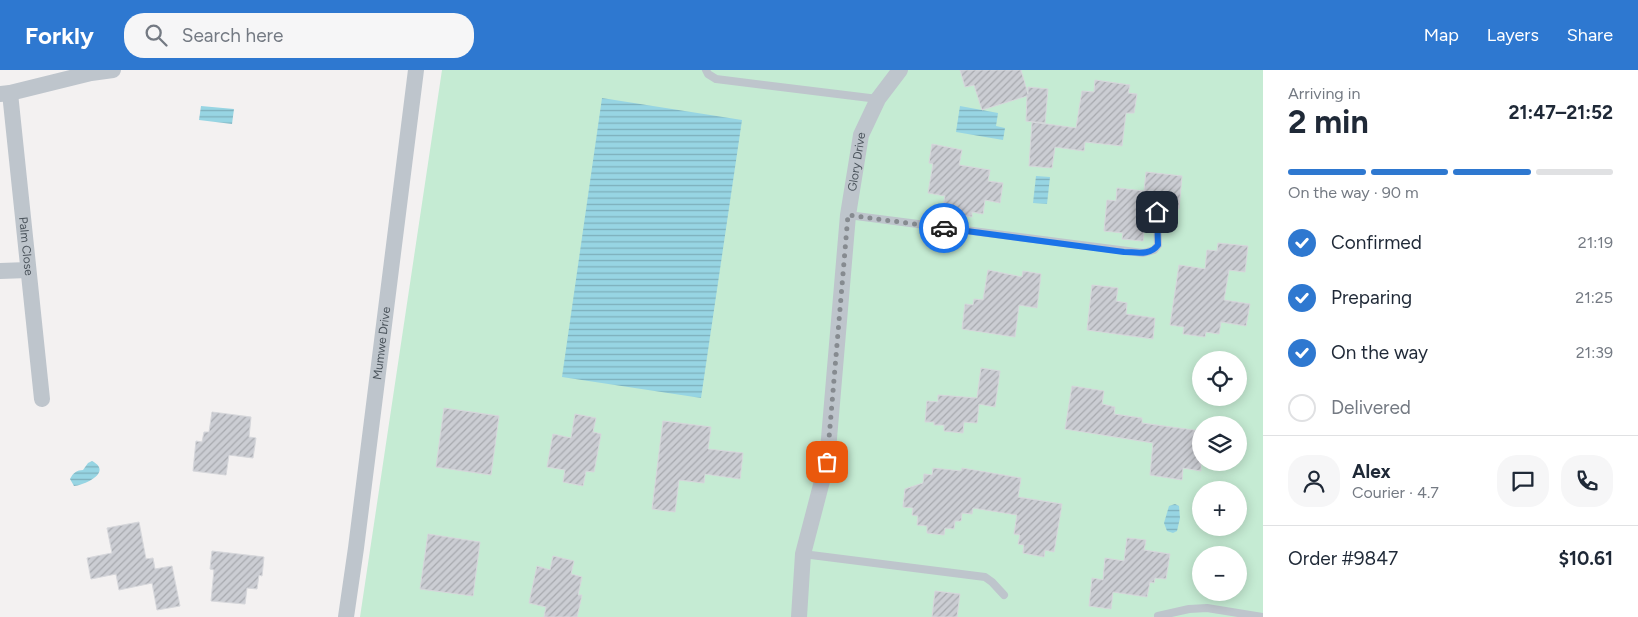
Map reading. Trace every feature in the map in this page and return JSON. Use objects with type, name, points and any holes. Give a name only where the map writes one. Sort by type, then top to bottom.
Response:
[{"type":"street","points":[[5,94],[91,73],[113,70]]},
{"type":"street","name":"Mumwe Drive","points":[[346,617],[416,70]]},
{"type":"street","name":"Glory Drive","points":[[799,617],[803,554],[827,462],[848,215],[861,135],[878,99],[900,70]]},
{"type":"street","name":"Palm Close","points":[[5,94],[28,270],[42,399]]},
{"type":"street","points":[[0,271],[28,270]]},
{"type":"lane","points":[[706,70],[708,74],[716,79],[878,99]]},
{"type":"lane","points":[[848,215],[1143,253],[1154,250],[1158,245],[1157,212]]},
{"type":"lane","points":[[803,554],[985,577],[1004,595]]},
{"type":"lane","points":[[1158,616],[1189,609],[1207,608],[1263,617]]},
{"type":"green space","points":[[442,70],[1263,70],[1263,617],[360,617]]},
{"type":"water","points":[[602,98],[742,120],[701,398],[562,377]]},
{"type":"water","points":[[201,106],[234,109],[232,124],[199,120]]},
{"type":"water","points":[[960,106],[998,113],[996,126],[1005,128],[1003,140],[956,132]]},
{"type":"water","points":[[1036,176],[1050,177],[1047,204],[1033,203]]},
{"type":"water","points":[[92,461],[100,469],[98,473],[90,481],[74,486],[70,479],[72,475],[77,471],[83,470]]},
{"type":"water","points":[[1175,504],[1179,506],[1180,518],[1177,531],[1173,533],[1167,531],[1164,523],[1169,506]]},
{"type":"building","points":[[960,70],[1021,70],[1028,94],[1028,87],[1048,89],[1045,123],[1026,121],[1027,96],[982,110],[974,85],[965,87]]},
{"type":"building","points":[[1095,80],[1130,85],[1128,93],[1137,94],[1134,113],[1126,113],[1122,146],[1085,142],[1084,151],[1055,147],[1052,168],[1029,166],[1032,122],[1076,128],[1082,91],[1094,92]]},
{"type":"building","points":[[932,144],[962,150],[959,165],[990,170],[988,181],[1003,183],[1000,203],[985,200],[983,214],[972,212],[972,217],[955,214],[955,209],[943,207],[945,196],[928,193],[933,164],[929,163]]},
{"type":"building","points":[[1146,172],[1182,176],[1179,209],[1153,206],[1151,220],[1145,219],[1143,241],[1122,239],[1123,233],[1104,231],[1107,200],[1116,201],[1117,188],[1144,191]]},
{"type":"building","points":[[1218,243],[1248,246],[1245,272],[1229,270],[1224,300],[1250,304],[1246,326],[1221,322],[1219,334],[1206,332],[1205,337],[1183,334],[1184,327],[1170,325],[1179,265],[1205,269],[1207,250],[1217,251]]},
{"type":"building","points":[[988,270],[1022,277],[1023,271],[1041,274],[1037,308],[1019,305],[1015,337],[962,329],[965,304],[973,305],[974,299],[983,300]]},
{"type":"building","points":[[1092,285],[1118,288],[1116,301],[1127,303],[1126,314],[1155,318],[1153,339],[1087,330]]},
{"type":"building","points":[[981,368],[1000,371],[995,407],[979,404],[977,423],[964,422],[963,433],[944,431],[944,425],[934,425],[934,422],[925,422],[927,401],[938,402],[938,395],[977,398]]},
{"type":"building","points":[[1072,386],[1104,391],[1102,404],[1115,407],[1114,414],[1142,418],[1142,423],[1192,430],[1192,470],[1183,468],[1182,480],[1150,475],[1153,443],[1065,429]]},
{"type":"building","points":[[444,408],[499,416],[491,475],[436,467]]},
{"type":"building","points":[[212,412],[251,417],[249,437],[256,438],[253,458],[229,455],[226,475],[193,471],[196,441],[202,442],[204,432],[209,432]]},
{"type":"building","points":[[575,414],[596,418],[593,432],[601,434],[594,472],[586,471],[583,486],[563,482],[565,470],[547,467],[553,434],[571,438]]},
{"type":"building","points":[[663,421],[711,427],[708,449],[743,453],[740,479],[705,474],[704,483],[679,480],[675,512],[652,509]]},
{"type":"building","points":[[933,468],[961,471],[962,468],[1021,478],[1018,497],[1062,504],[1054,552],[1045,550],[1044,557],[1023,553],[1024,545],[1018,544],[1020,535],[1014,534],[1017,515],[973,508],[972,514],[962,513],[961,521],[955,521],[954,529],[945,528],[944,535],[927,533],[927,526],[917,525],[918,516],[912,515],[913,508],[903,507],[905,489],[923,483],[924,474],[932,475]]},
{"type":"building","points":[[139,522],[146,559],[153,558],[155,569],[172,566],[180,606],[157,610],[152,583],[119,590],[116,574],[91,579],[87,558],[112,553],[107,528]]},
{"type":"building","points":[[428,534],[480,542],[473,596],[420,589]]},
{"type":"building","points":[[1127,538],[1146,540],[1144,550],[1170,554],[1166,579],[1155,578],[1154,583],[1150,582],[1147,597],[1113,592],[1111,609],[1089,606],[1092,578],[1103,580],[1105,558],[1124,561]]},
{"type":"building","points":[[212,551],[264,557],[262,576],[259,575],[257,589],[247,588],[245,604],[211,601],[214,570],[210,569]]},
{"type":"building","points":[[553,556],[574,561],[571,574],[582,577],[578,595],[582,595],[577,617],[544,617],[546,607],[529,603],[537,566],[550,570]]},
{"type":"building","points":[[935,591],[960,594],[957,617],[932,617]]},
{"type":"way so far","points":[[827,462],[848,215],[944,228]]},
{"type":"route","points":[[944,228],[1143,253],[1154,250],[1158,245],[1157,212]]}]
